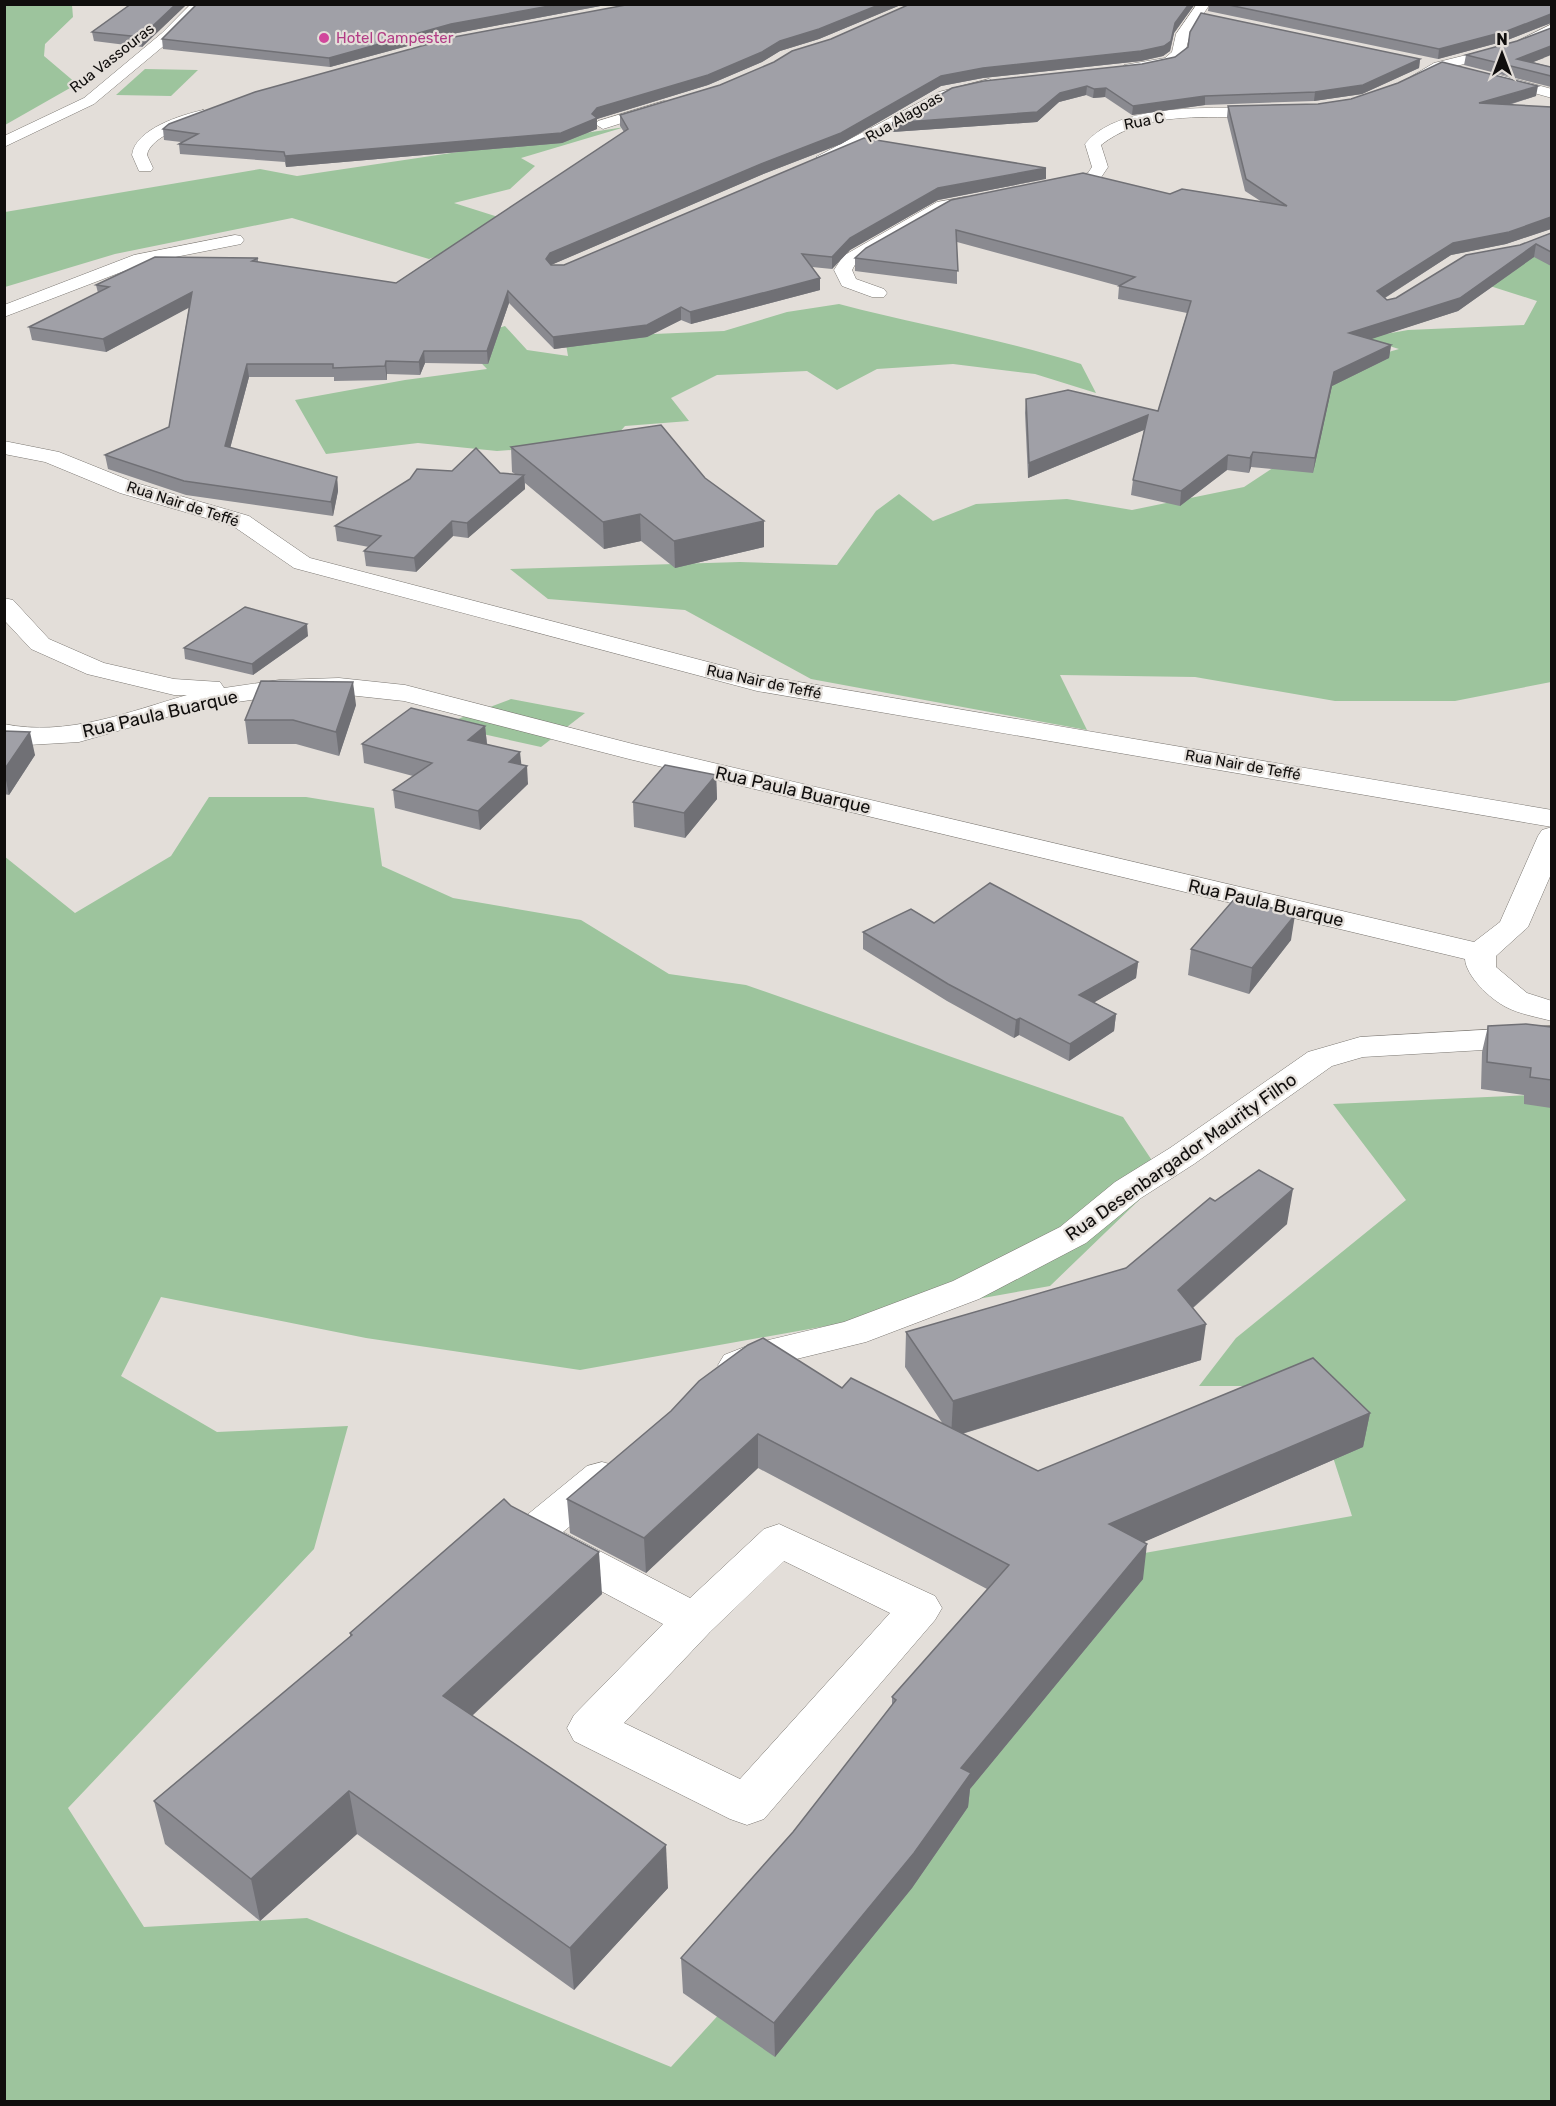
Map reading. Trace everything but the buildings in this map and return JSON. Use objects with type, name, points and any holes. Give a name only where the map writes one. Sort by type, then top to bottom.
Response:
[{"type":"street","name":"Rua Vassouras","points":[[4,142],[89,101],[167,36],[189,7]]},
{"type":"street","points":[[1119,69],[1169,61],[1179,54],[1178,45],[1202,12]]},
{"type":"street","points":[[1396,87],[1439,66],[1516,47],[1551,28]]},
{"type":"street","points":[[1418,61],[1474,73],[1551,94]]},
{"type":"street","name":"Rua Alagoas","points":[[807,164],[848,149],[924,102],[947,92],[1005,81]]},
{"type":"street","points":[[603,124],[681,100]]},
{"type":"street","points":[[145,168],[140,158],[140,150],[148,141],[164,130],[221,107]]},
{"type":"street","name":"Rua C","points":[[1039,188],[1070,184],[1094,176],[1100,167],[1093,144],[1102,133],[1124,124],[1159,117],[1290,111]]},
{"type":"street","points":[[878,293],[848,282],[843,270],[849,260],[888,240],[914,220],[944,206],[976,200]]},
{"type":"street","points":[[4,312],[140,259],[234,240]]},
{"type":"street","name":"Rua Nair de Teffé","points":[[4,447],[51,457],[128,488],[241,521],[302,563],[757,683],[1551,819]]},
{"type":"street","points":[[4,604],[40,644],[96,669],[174,687],[279,688]]},
{"type":"street","name":"Rua Paula Buarque","points":[[4,732],[28,737],[79,734],[199,700],[279,688],[339,686],[405,693],[629,751],[1480,953]]},
{"type":"street","points":[[1551,836],[1513,927],[1480,953],[1481,970],[1516,1000],[1551,1011]]},
{"type":"street","name":"Rua Desenbargador Maurity Filho","points":[[710,1377],[766,1353],[852,1333],[966,1290],[1073,1235],[1128,1190],[1228,1125],[1320,1059],[1360,1047],[1551,1036]]},
{"type":"street","points":[[630,1454],[531,1535],[694,1620]]},
{"type":"street","points":[[779,1539],[920,1608],[747,1805],[590,1728],[694,1620],[779,1539]]},
{"type":"green space","points":[[5,4],[72,5],[73,17],[45,44],[44,56],[77,84],[5,125]]},
{"type":"green space","points":[[145,69],[198,70],[171,96],[116,95]]},
{"type":"green space","points":[[625,127],[521,158],[535,166],[510,189],[454,203],[523,225],[429,259],[292,218],[115,254],[5,287],[5,212],[260,169],[297,176]]},
{"type":"green space","points":[[1551,249],[1551,682],[1455,701],[1335,701],[1195,677],[1060,675],[1087,730],[811,679],[685,610],[548,599],[510,569],[740,562],[837,565],[876,511],[899,494],[933,521],[976,504],[1067,499],[1132,510],[1244,487],[1303,448],[1276,384],[1399,349],[1363,338],[1408,330],[1524,325],[1537,301],[1468,279]]},
{"type":"green space","points":[[839,304],[1021,347],[1081,364],[1096,393],[1035,374],[953,364],[877,369],[837,390],[807,371],[717,375],[671,398],[689,421],[625,426],[610,443],[497,451],[418,443],[326,454],[295,400],[405,380],[487,369],[459,340],[505,326],[527,350],[568,356],[563,327],[607,336],[724,331],[787,312]]},
{"type":"green space","points":[[511,699],[585,713],[541,747],[442,725]]},
{"type":"green space","points":[[209,797],[306,797],[374,808],[382,866],[453,898],[581,920],[669,974],[746,985],[1123,1117],[1163,1177],[1050,1286],[580,1370],[366,1338],[161,1297],[121,1376],[217,1432],[348,1426],[314,1549],[68,1808],[144,1927],[307,1918],[671,2067],[1139,1554],[1352,1516],[1310,1386],[1199,1386],[1236,1338],[1406,1200],[1333,1104],[1551,1094],[1551,2101],[5,2101],[4,856],[75,913],[171,856]]},
{"type":"place","name":"Hotel Campester","points":[[324,38]]}]
